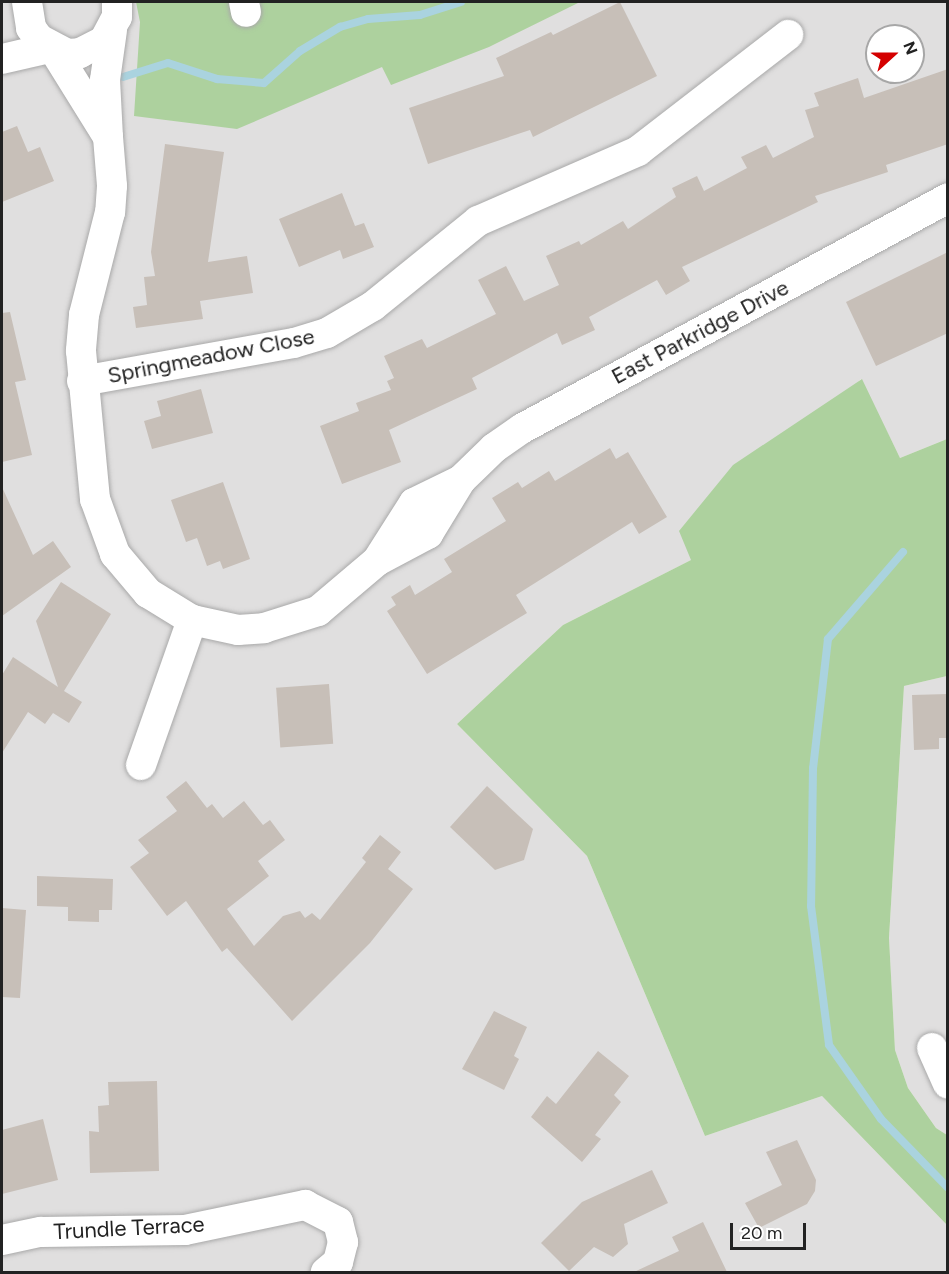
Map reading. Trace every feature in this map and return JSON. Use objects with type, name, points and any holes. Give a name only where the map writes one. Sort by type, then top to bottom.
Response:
[{"type":"street","points":[[2,7],[10,2]]},
{"type":"street","name":"East Parkridge Drive","points":[[27,2],[31,28],[52,49],[108,136]]},
{"type":"street","name":"East Parkridge Drive","points":[[117,2],[105,80],[112,186],[110,212],[84,315],[82,381],[95,499],[103,529],[132,578],[148,593],[192,620],[238,630],[291,621],[333,600],[377,561],[414,503],[461,480],[494,448],[556,408],[648,362],[948,198]]},
{"type":"street","points":[[2,59],[52,49],[80,53],[104,41],[112,30]]},
{"type":"street","name":"Springmeadow Close","points":[[82,381],[294,343],[327,333],[373,306],[478,221],[638,151],[788,35]]},
{"type":"street","points":[[141,765],[192,620]]},
{"type":"street","points":[[932,1048],[948,1084]]},
{"type":"street","name":"Trundle Terrace","points":[[2,1240],[41,1232],[184,1230],[305,1204],[339,1222],[343,1242],[338,1262],[326,1272]]},
{"type":"shaded area","points":[[2,2],[947,2],[947,439],[900,458],[861,379],[691,560],[563,625],[457,724],[587,856],[705,1136],[822,1096],[947,1225],[947,1272],[2,1272]]},
{"type":"shaded area","points":[[947,676],[947,1135],[936,1128],[908,1088],[895,1050],[889,938],[904,686]]},
{"type":"green space","points":[[136,2],[580,2],[489,47],[391,85],[382,67],[237,129],[134,116],[140,22]]},
{"type":"green space","points":[[862,379],[900,458],[947,439],[947,676],[904,686],[889,938],[895,1050],[908,1088],[936,1128],[947,1135],[947,1225],[822,1096],[705,1136],[587,856],[457,724],[563,625],[691,560],[679,531],[733,465]]},
{"type":"building","points":[[620,2],[657,76],[533,137],[530,130],[428,164],[409,108],[504,76],[496,58],[551,32],[553,35]]},
{"type":"building","points":[[948,69],[948,144],[886,165],[888,172],[815,196],[818,202],[682,267],[690,281],[666,295],[657,280],[589,317],[595,330],[562,345],[557,333],[472,378],[477,389],[389,430],[401,462],[342,484],[320,426],[359,411],[356,403],[391,390],[387,381],[394,378],[384,356],[422,339],[427,348],[496,314],[478,280],[506,266],[524,301],[559,285],[546,256],[579,241],[581,245],[623,221],[628,229],[676,197],[672,188],[697,176],[704,191],[747,168],[741,157],[766,145],[773,158],[814,137],[805,110],[819,106],[814,93],[858,78],[864,98],[905,84],[925,84],[925,77]]},
{"type":"building","points":[[17,126],[28,152],[40,147],[54,181],[2,202],[2,132]]},
{"type":"building","points":[[165,144],[224,152],[208,262],[247,256],[253,293],[200,301],[203,319],[136,328],[133,307],[147,305],[144,277],[155,276],[151,252]]},
{"type":"building","points":[[342,193],[355,226],[364,223],[374,247],[343,259],[340,250],[299,267],[279,219]]},
{"type":"building","points":[[948,252],[948,333],[876,366],[846,302]]},
{"type":"building","points":[[10,312],[26,380],[15,382],[32,455],[2,462],[2,313]]},
{"type":"building","points":[[201,389],[213,433],[152,449],[144,421],[161,416],[157,401]]},
{"type":"building","points":[[610,448],[616,459],[628,452],[667,517],[639,534],[632,522],[516,595],[527,613],[427,674],[387,611],[396,605],[391,597],[410,585],[415,595],[452,572],[444,559],[506,521],[492,498],[518,482],[522,488],[549,471],[555,481]]},
{"type":"building","points":[[223,482],[250,559],[223,569],[220,561],[207,566],[197,538],[186,542],[171,500]]},
{"type":"building","points":[[2,487],[33,555],[53,541],[71,567],[2,616]]},
{"type":"building","points":[[61,582],[111,614],[64,691],[82,702],[69,723],[53,713],[45,724],[28,712],[2,753],[2,675],[13,657],[58,687],[36,621]]},
{"type":"building","points":[[329,684],[333,744],[280,748],[276,688]]},
{"type":"building","points":[[948,694],[948,738],[939,738],[939,749],[914,750],[912,695]]},
{"type":"building","points":[[186,781],[207,808],[212,804],[223,818],[244,801],[263,825],[270,820],[285,840],[258,861],[269,876],[227,909],[254,946],[283,916],[300,911],[305,918],[312,913],[320,920],[366,862],[362,858],[380,835],[401,852],[388,869],[413,889],[370,943],[292,1021],[227,948],[222,952],[186,901],[167,916],[130,867],[149,853],[138,840],[177,811],[166,797]]},
{"type":"building","points":[[487,786],[533,829],[524,860],[495,870],[450,827]]},
{"type":"building","points":[[37,876],[113,879],[112,910],[99,910],[99,922],[68,921],[68,907],[37,906]]},
{"type":"building","points":[[2,908],[26,910],[20,998],[2,997]]},
{"type":"building","points":[[494,1011],[527,1027],[514,1056],[519,1059],[504,1090],[462,1069]]},
{"type":"building","points":[[598,1051],[629,1076],[614,1095],[621,1102],[595,1135],[601,1139],[582,1162],[531,1117],[547,1096],[556,1104]]},
{"type":"building","points":[[157,1081],[159,1171],[90,1173],[89,1131],[99,1132],[98,1106],[109,1105],[108,1082]]},
{"type":"building","points":[[43,1119],[58,1180],[2,1194],[2,1130]]},
{"type":"building","points":[[797,1140],[816,1180],[815,1191],[807,1204],[759,1228],[745,1203],[782,1185],[766,1152]]},
{"type":"building","points":[[652,1170],[668,1203],[624,1224],[628,1244],[613,1257],[594,1247],[569,1271],[541,1243],[582,1202]]},
{"type":"building","points":[[703,1222],[727,1272],[634,1272],[679,1251],[672,1237]]},
{"type":"waterway","points":[[123,77],[168,63],[217,79],[264,83],[300,51],[340,27],[368,19],[420,15],[461,2]]},
{"type":"waterway","points":[[903,552],[828,639],[813,768],[811,906],[829,1045],[881,1119],[948,1188]]}]
